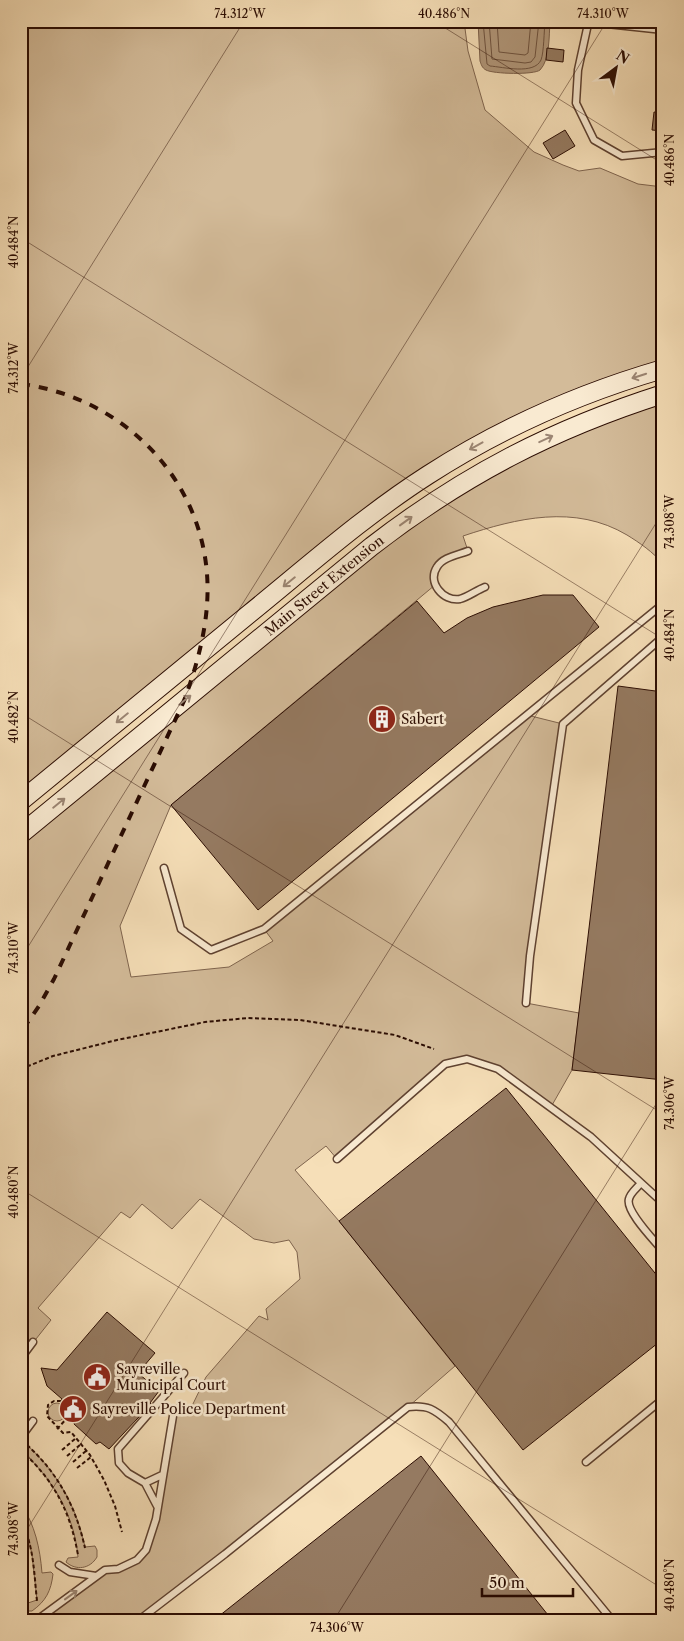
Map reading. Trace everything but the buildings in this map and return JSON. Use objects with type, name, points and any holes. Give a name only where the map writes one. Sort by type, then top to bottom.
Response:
[{"type":"main road","name":"Main Street Extension","points":[[21,801],[348,534],[428,475],[485,441],[551,408],[586,394],[663,369]]},
{"type":"main road","name":"Main Street Extension","points":[[21,834],[366,551],[426,507],[495,464],[540,441],[602,415],[663,394]]},
{"type":"lane","points":[[663,30],[607,24],[588,24],[578,70],[576,104],[594,140],[622,156],[663,152]]},
{"type":"lane","points":[[468,551],[450,557],[440,564],[434,573],[435,585],[442,593],[452,599],[459,599],[485,587]]},
{"type":"lane","points":[[164,868],[181,930],[211,950],[264,929],[663,604]]},
{"type":"lane","points":[[526,1003],[530,956],[563,724],[663,637]]},
{"type":"lane","points":[[337,1159],[445,1064],[467,1059],[498,1070],[551,1106],[591,1137],[663,1203]]},
{"type":"lane","points":[[641,1183],[630,1195],[629,1206],[663,1251]]},
{"type":"lane","points":[[21,1358],[33,1342]]},
{"type":"lane","points":[[157,1506],[145,1483],[128,1474],[118,1463],[118,1449],[184,1373]]},
{"type":"lane","points":[[586,1462],[663,1399]]},
{"type":"lane","points":[[139,1620],[225,1554],[408,1407],[420,1406],[434,1409],[449,1422],[612,1620]]},
{"type":"lane","points":[[37,1620],[105,1570],[118,1569],[137,1560],[146,1550],[152,1537],[173,1416]]},
{"type":"lane","points":[[21,1437],[33,1422]]},
{"type":"lane","points":[[145,1483],[162,1475]]},
{"type":"lane","points":[[59,1565],[70,1572],[96,1576]]},
{"type":"path","points":[[21,1069],[53,1056],[118,1040],[206,1022],[248,1018],[300,1020],[395,1035],[434,1049]]},
{"type":"path","points":[[61,1401],[54,1401],[47,1409],[49,1419],[63,1433],[71,1432],[91,1457],[110,1493],[122,1532]]},
{"type":"path","points":[[57,1428],[69,1416],[70,1412]]},
{"type":"path","points":[[62,1450],[76,1438]]},
{"type":"path","points":[[26,1444],[47,1465],[64,1490],[77,1518],[85,1548]]},
{"type":"path","points":[[67,1456],[81,1444]]},
{"type":"path","points":[[21,1450],[43,1472],[60,1497],[71,1525],[78,1556]]},
{"type":"path","points":[[72,1462],[86,1451]]},
{"type":"path","points":[[77,1468],[91,1457]]},
{"type":"path","points":[[21,1468],[30,1458]]},
{"type":"path","points":[[21,1521],[29,1540],[37,1600]]},
{"type":"shaded area","points":[[21,21],[464,21],[468,51],[485,110],[534,152],[579,171],[600,168],[638,184],[663,187],[663,369],[633,378],[428,475],[21,801]]},
{"type":"shaded area","points":[[663,394],[663,564],[646,548],[627,535],[607,525],[566,517],[525,520],[463,536],[468,551],[450,557],[436,568],[435,585],[171,805],[120,926],[131,977],[229,967],[273,941],[264,929],[527,715],[563,724],[526,1003],[579,1013],[572,1070],[551,1107],[498,1069],[467,1059],[445,1064],[337,1159],[326,1146],[295,1170],[339,1221],[455,1366],[408,1407],[139,1620],[41,1620],[96,1576],[137,1560],[152,1537],[173,1416],[177,1404],[191,1408],[206,1377],[259,1316],[268,1320],[266,1309],[300,1279],[297,1252],[289,1240],[274,1243],[254,1239],[200,1199],[172,1229],[142,1204],[130,1218],[121,1212],[38,1308],[51,1320],[21,1358],[21,834],[444,494]]},
{"type":"shaded area","points":[[53,1403],[61,1403],[66,1408],[64,1419],[53,1421],[48,1416],[48,1408]]},
{"type":"shaded area","points":[[26,1444],[47,1467],[64,1491],[71,1504],[85,1547],[95,1546],[97,1557],[91,1564],[78,1568],[66,1562],[68,1558],[78,1557],[72,1526],[52,1485],[21,1450]]},
{"type":"shaded area","points":[[21,1504],[30,1520],[36,1537],[42,1573],[51,1572],[53,1574],[47,1595],[32,1611],[28,1611],[25,1604],[37,1600],[29,1540],[21,1521]]},
{"type":"water","points":[[478,21],[550,21],[546,60],[543,66],[536,72],[522,73],[497,72],[485,69],[480,61]]},
{"type":"railway","points":[[21,384],[55,391],[88,404],[118,421],[144,442],[167,468],[185,497],[198,529],[206,564],[207,582],[206,616],[200,651],[184,701],[54,979],[39,1006],[21,1032]]},
{"type":"place","name":"Sabert","points":[[382,719]]},
{"type":"place","name":"Sayreville Municipal Court","points":[[97,1377]]},
{"type":"place","name":"Sayreville Police Department","points":[[73,1409]]}]
